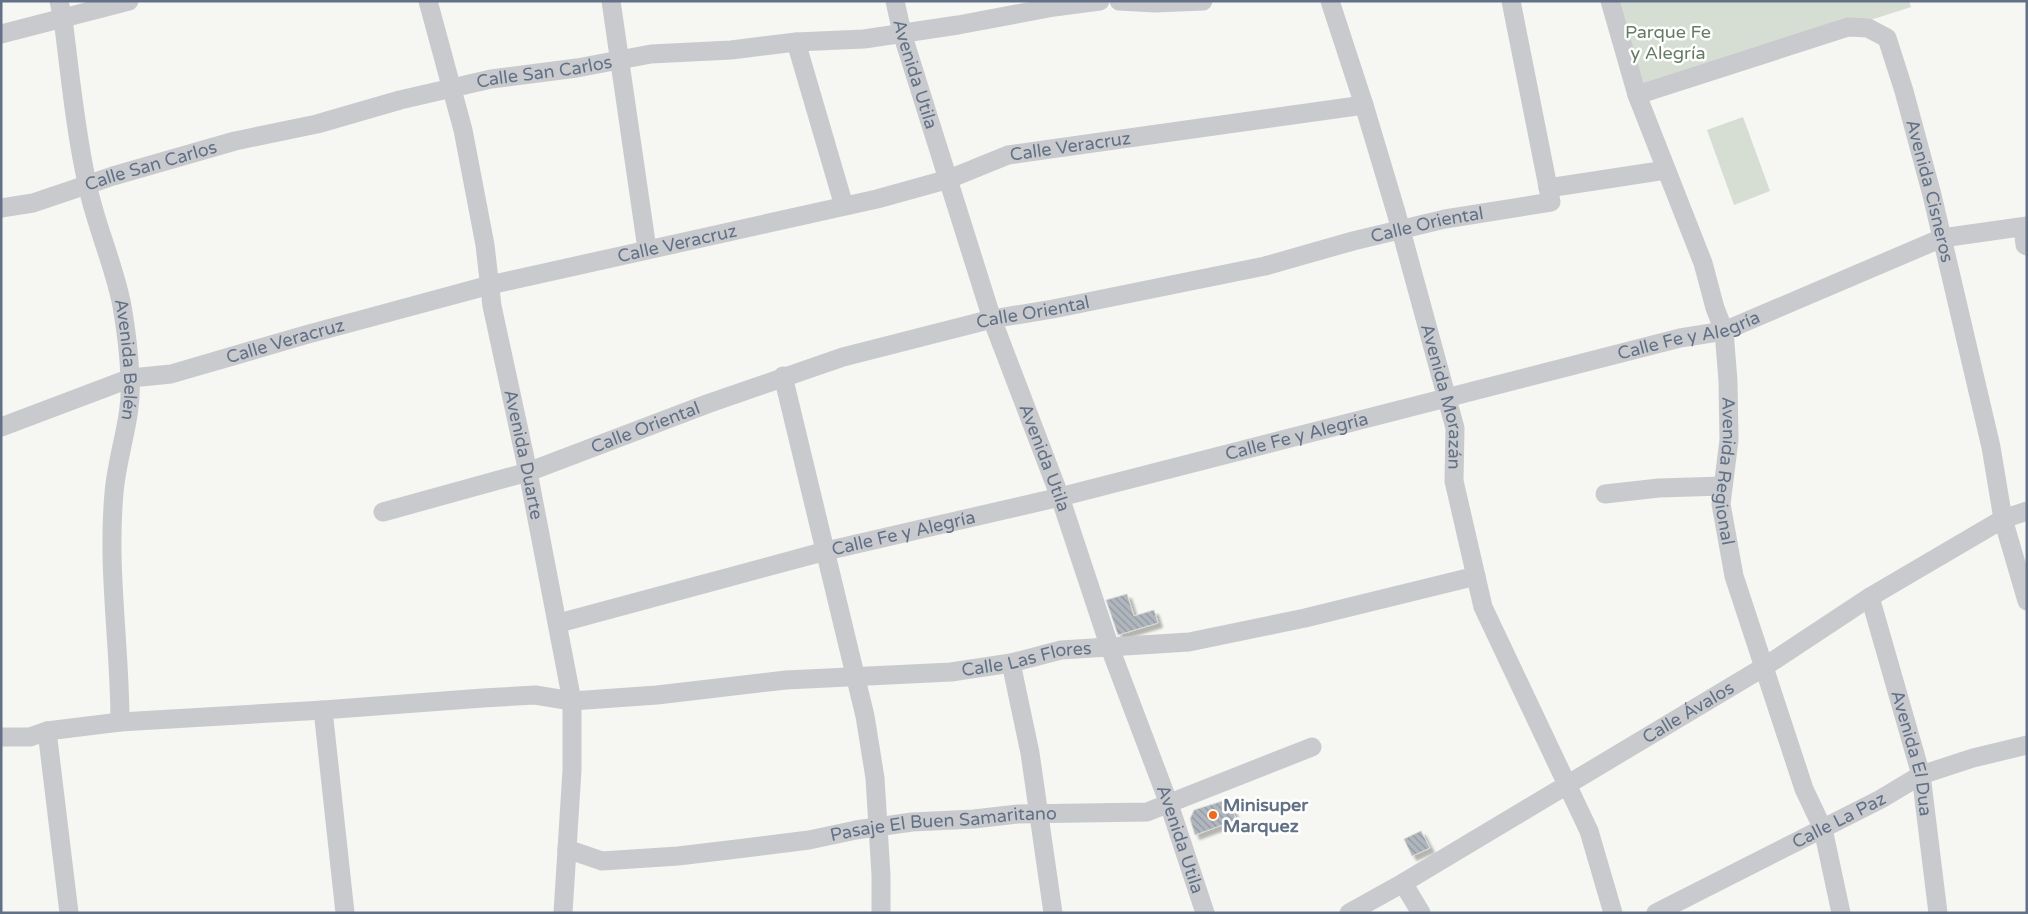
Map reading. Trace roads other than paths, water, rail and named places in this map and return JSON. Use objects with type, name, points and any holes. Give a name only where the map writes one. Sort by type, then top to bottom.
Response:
[{"type":"street","points":[[1,34],[61,10],[129,1]]},
{"type":"street","name":"Avenida Duarte","points":[[428,1],[465,140],[485,245],[492,306],[528,472],[572,701],[572,770],[563,913]]},
{"type":"street","points":[[611,1],[647,249]]},
{"type":"street","name":"Avenida Utila","points":[[895,1],[902,32],[992,319],[1060,497],[1110,648],[1169,804],[1205,913]]},
{"type":"street","name":"Calle San Carlos","points":[[1,208],[33,202],[235,141],[317,124],[400,100],[491,79],[577,68],[651,54],[731,50],[796,42],[864,39],[1100,1]]},
{"type":"street","points":[[1119,1],[1203,1]]},
{"type":"street","name":"Avenida Morazán","points":[[1330,1],[1364,105],[1401,230],[1455,428],[1454,481],[1483,607],[1589,831],[1613,913]]},
{"type":"street","points":[[1511,1],[1550,195]]},
{"type":"street","name":"Avenida Regional","points":[[1610,1],[1637,94],[1703,263],[1715,308],[1724,332],[1728,380],[1729,440],[1721,504],[1734,576],[1804,790],[1823,829],[1841,913]]},
{"type":"street","name":"Avenida Belén","points":[[61,10],[77,130],[87,185],[122,305],[130,378],[130,407],[114,492],[112,562],[114,625],[120,686],[120,722]]},
{"type":"street","name":"Avenida Cisneros","points":[[1637,94],[1848,26],[1868,28],[1887,38],[1904,91],[1942,238],[1991,448],[2003,519],[2027,601]]},
{"type":"street","points":[[796,42],[844,206]]},
{"type":"street","name":"Calle Veracruz","points":[[1,427],[130,378],[171,374],[490,284],[877,199],[949,179],[1008,155],[1364,105]]},
{"type":"street","name":"Calle Oriental","points":[[383,512],[528,472],[783,376],[843,357],[992,319],[1053,309],[1265,266],[1353,241],[1666,170]]},
{"type":"street","points":[[2025,227],[2025,245],[2027,246]]},
{"type":"street","name":"Calle Fe y Alegría","points":[[558,624],[826,551],[1060,497],[1680,338],[1724,332],[1942,238],[2025,227]]},
{"type":"street","points":[[783,376],[856,677],[875,778],[881,875],[881,913]]},
{"type":"street","points":[[1605,494],[1659,488],[1723,486]]},
{"type":"street","name":"Calle Ávalos","points":[[1349,913],[1568,785],[1764,666],[1870,598],[2003,519],[2027,511]]},
{"type":"street","name":"Calle Las Flores","points":[[1,737],[30,737],[47,731],[120,722],[535,695],[572,701],[657,695],[786,680],[951,672],[1011,663],[1060,650],[1189,642],[1305,618],[1476,576]]},
{"type":"street","name":"Avenida El Dua","points":[[1870,598],[1921,775],[1938,913]]},
{"type":"street","points":[[1011,663],[1030,753],[1052,913]]},
{"type":"street","points":[[323,710],[345,913]]},
{"type":"street","points":[[47,731],[69,913]]},
{"type":"street","name":"Calle La Paz","points":[[1656,913],[1881,799],[1921,775],[1973,758],[2027,745]]},
{"type":"street","name":"Pasaje El Buen Samaritano","points":[[567,849],[602,861],[678,856],[782,843],[912,822],[1039,814],[1147,812],[1312,747]]},
{"type":"street","points":[[1402,883],[1420,913]]},
{"type":"place","name":"Minisuper Marquez","points":[[1213,815]]},
{"type":"park label","name":"Parque Fe y Alegría","points":[[1668,42]]}]
